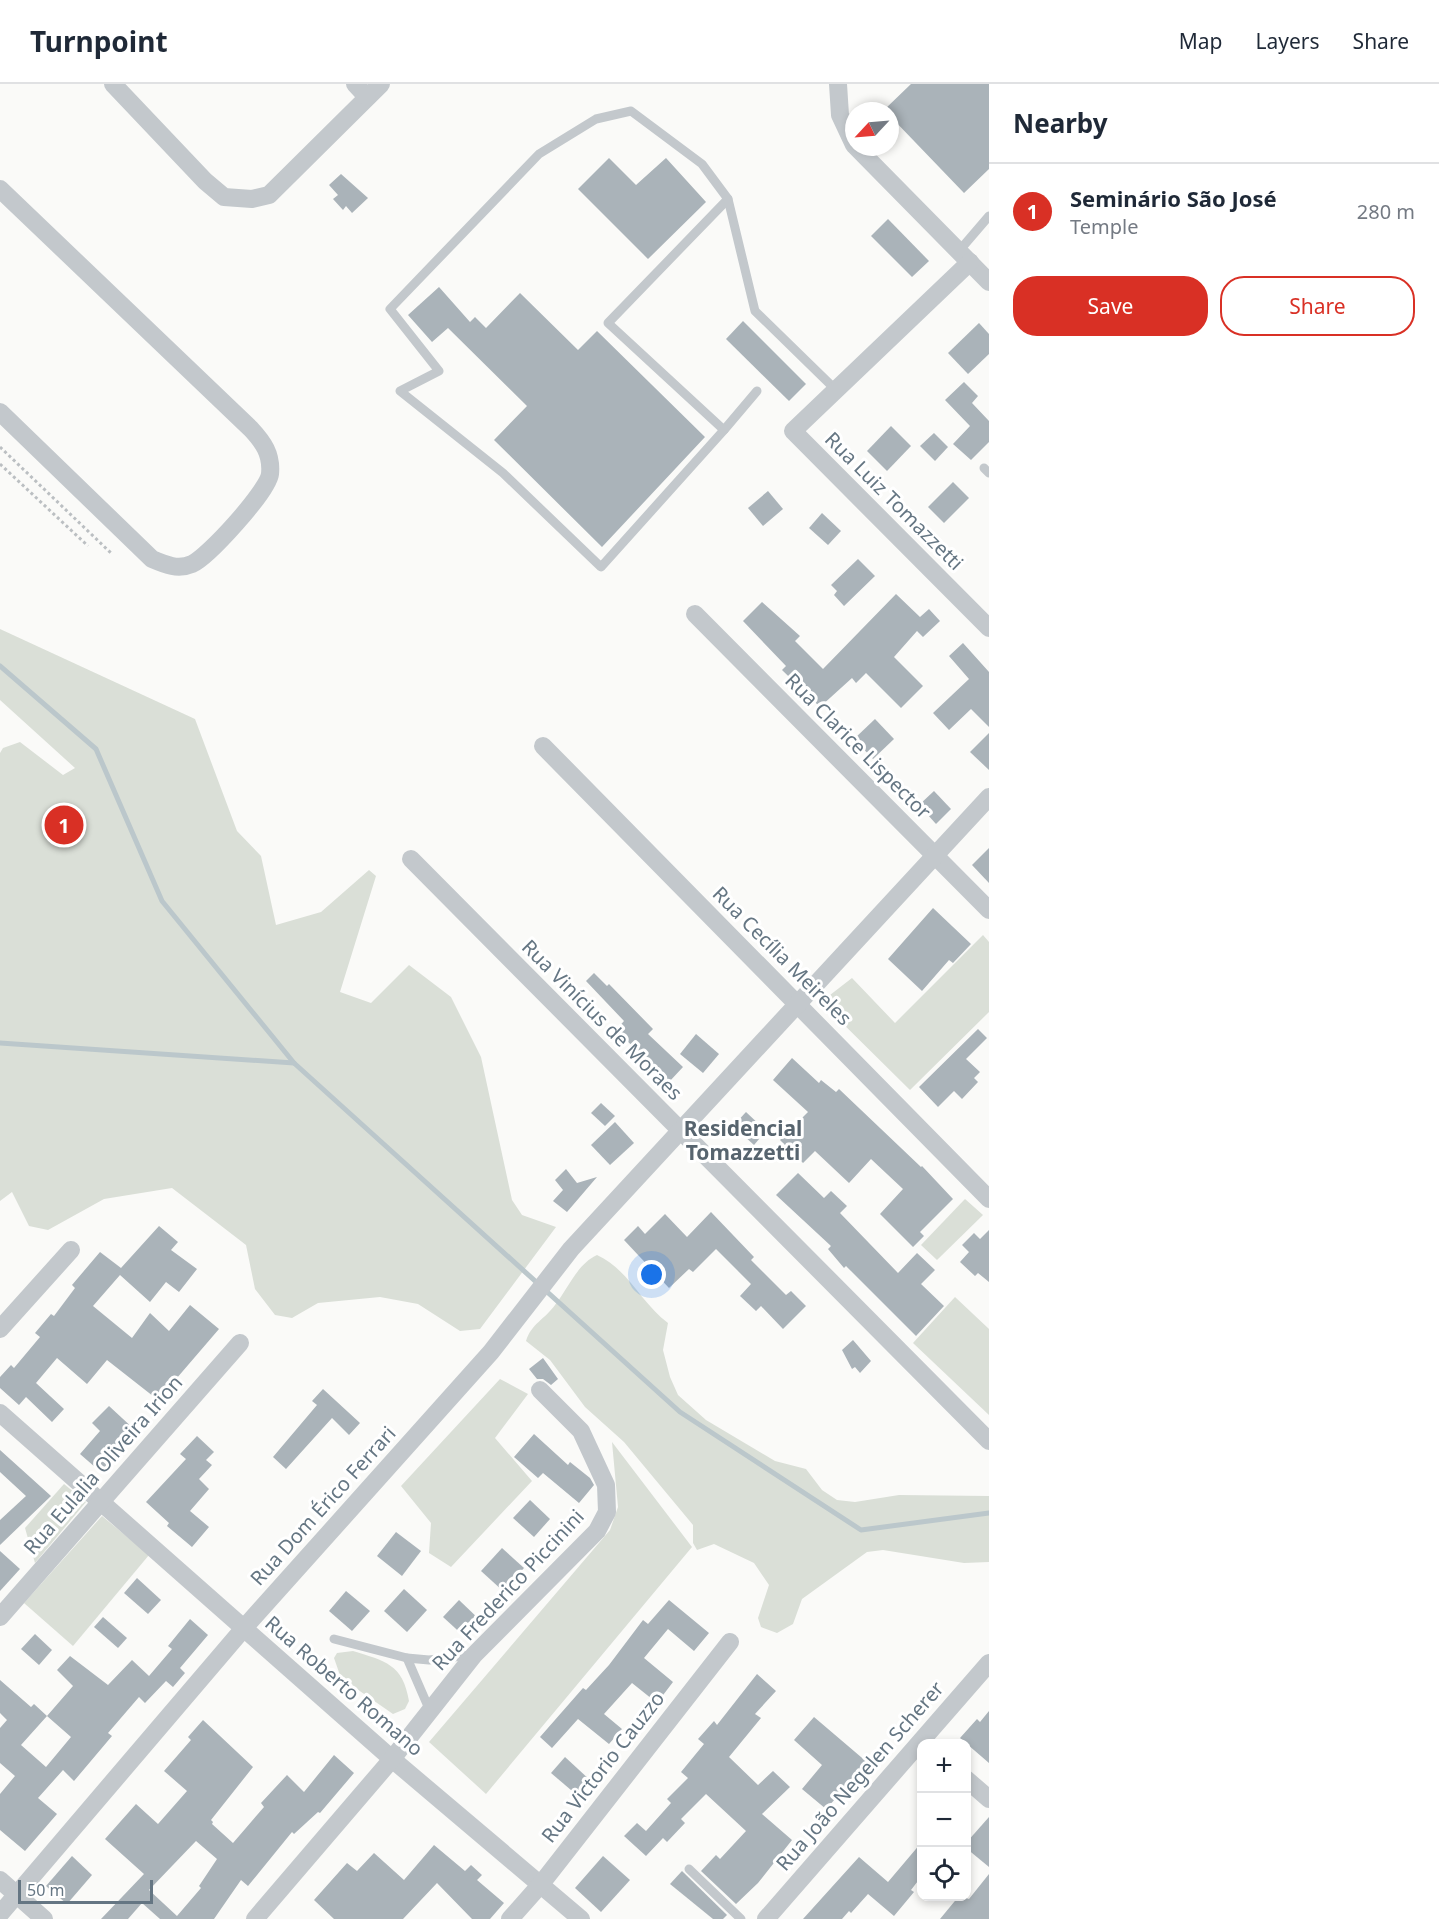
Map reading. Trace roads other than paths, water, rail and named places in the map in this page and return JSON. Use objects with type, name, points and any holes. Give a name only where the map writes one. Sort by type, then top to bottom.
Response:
[{"type":"street","points":[[113,84],[205,181],[224,197],[252,199],[268,195],[381,84]]},
{"type":"street","points":[[355,84],[367,98]]},
{"type":"street","points":[[838,84],[840,116],[845,126]]},
{"type":"street","points":[[865,156],[989,282]]},
{"type":"street","points":[[0,189],[258,436],[264,444],[270,476],[260,493],[205,555],[193,564],[178,567],[165,565],[152,559],[0,412]]},
{"type":"street","points":[[836,390],[964,257]]},
{"type":"street","name":"Rua Luiz Tomazzetti","points":[[836,390],[793,431],[989,628]]},
{"type":"street","name":"Rua Clarice Lispector","points":[[695,614],[989,910]]},
{"type":"street","name":"Rua Cecília Meireles","points":[[543,746],[989,1199]]},
{"type":"street","name":"Rua Dom Érico Ferrari","points":[[0,1913],[244,1628],[491,1352],[571,1249],[989,797]]},
{"type":"street","name":"Rua Vinícius de Moraes","points":[[411,859],[989,1441]]},
{"type":"street","points":[[0,1329],[70,1250]]},
{"type":"street","name":"Rua Eulalia Oliveira Irion","points":[[0,1617],[240,1343]]},
{"type":"street","name":"Rua Frederico Piccinini","points":[[255,1919],[392,1759],[474,1655],[597,1531],[607,1512],[606,1485],[580,1431],[540,1390]]},
{"type":"street","name":"Rua Roberto Romano","points":[[0,1413],[392,1759],[581,1919]]},
{"type":"street","name":"Rua Victorio Cauzzo","points":[[510,1919],[541,1884],[730,1642]]},
{"type":"street","name":"Rua João Negelen Scherer","points":[[926,1739],[989,1663]]},
{"type":"street","name":"Rua João Negelen Scherer","points":[[766,1919],[917,1749]]},
{"type":"street","points":[[971,1783],[989,1799]]},
{"type":"street","points":[[0,1880],[45,1919]]},
{"type":"street","points":[[0,1913],[7,1919]]},
{"type":"lane","points":[[757,391],[601,567],[503,473],[400,391],[439,371],[390,309],[539,154],[596,119],[631,111],[702,164],[728,199],[755,310],[836,390]]},
{"type":"lane","points":[[724,430],[608,323],[728,199]]},
{"type":"lane","points":[[964,257],[989,216]]},
{"type":"lane","points":[[334,1639],[407,1658],[429,1660],[474,1655]]},
{"type":"lane","points":[[407,1658],[430,1712]]},
{"type":"lane","points":[[689,1869],[741,1919]]},
{"type":"waterway","points":[[0,666],[96,749],[162,901],[294,1063],[680,1412],[861,1530],[989,1513]]},
{"type":"waterway","points":[[0,1043],[294,1063]]},
{"type":"place","name":"Seminário São José","points":[[64,825]]},
{"type":"district","name":"Residencial Tomazzetti","points":[[743,1141]]}]
